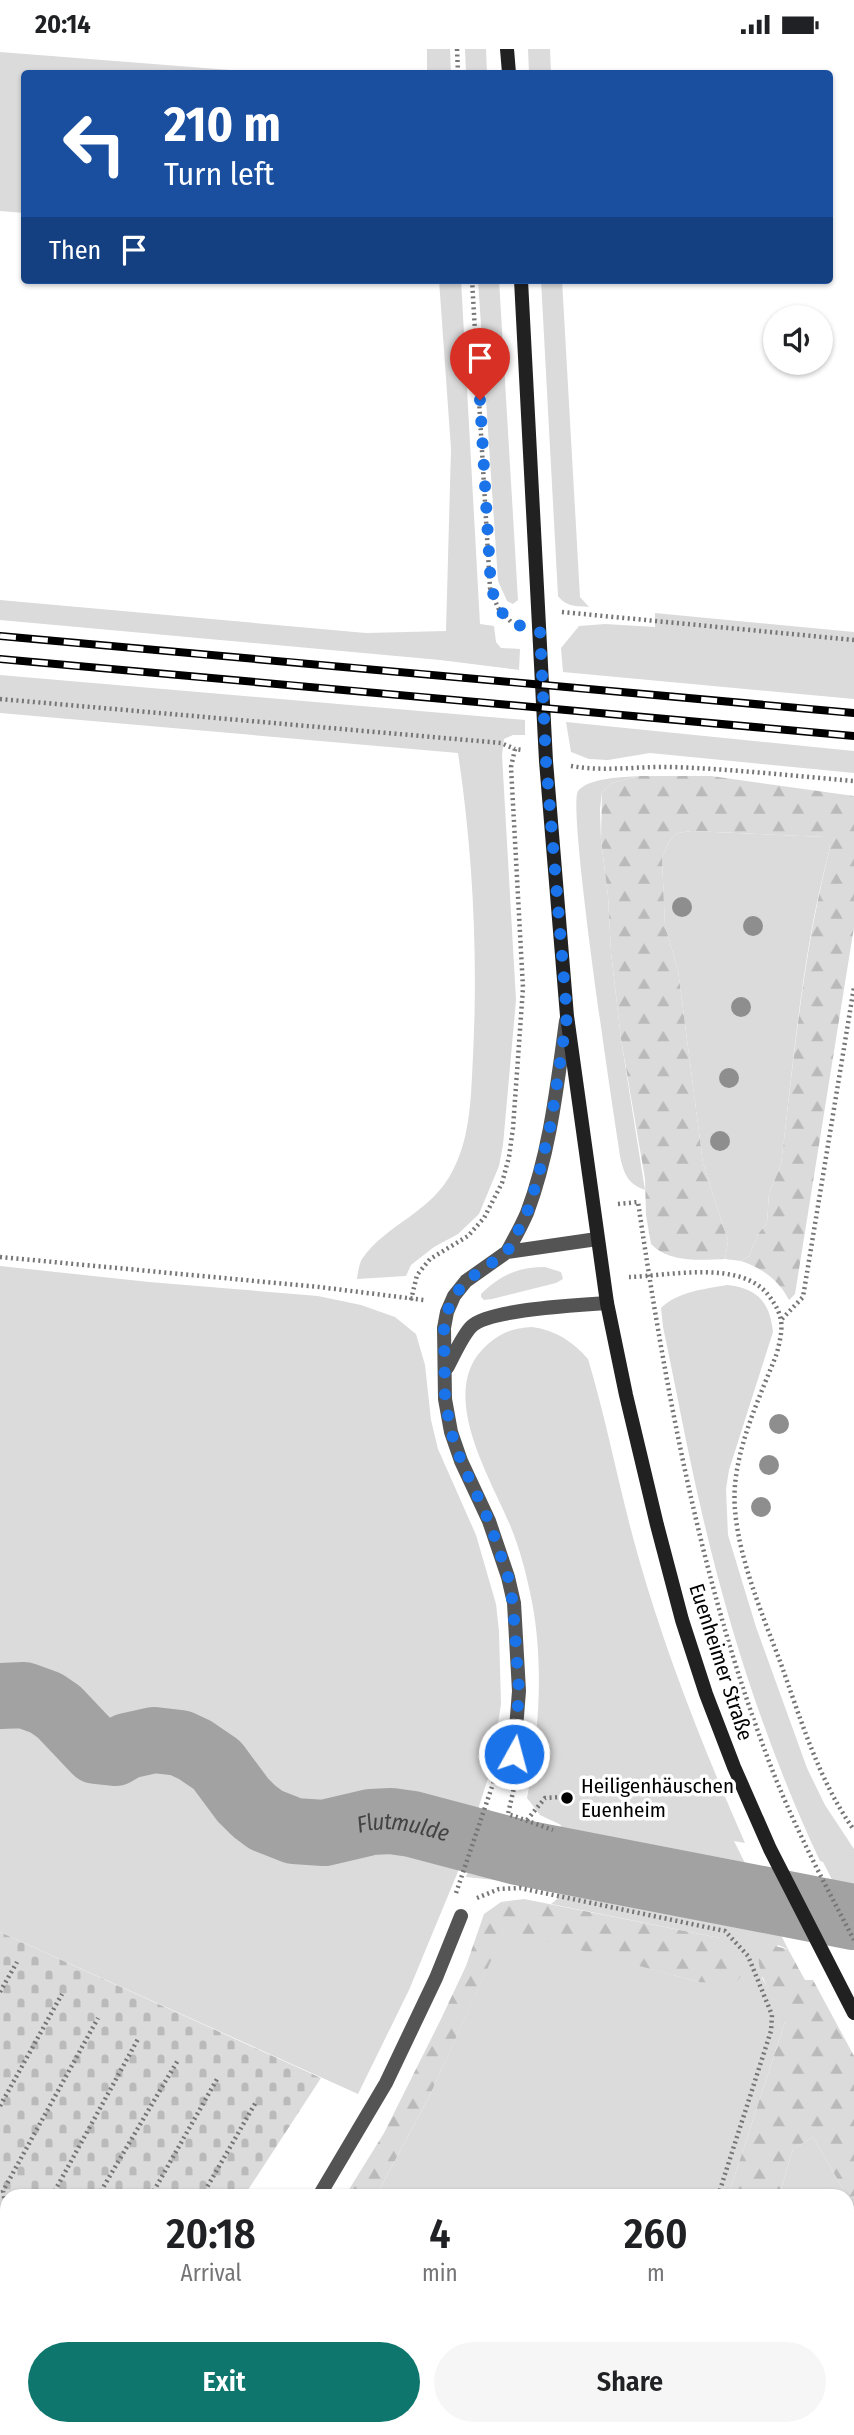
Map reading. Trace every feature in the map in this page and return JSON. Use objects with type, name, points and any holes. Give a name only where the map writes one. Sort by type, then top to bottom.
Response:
[{"type":"main road","points":[[507,49],[509,70]]},
{"type":"main road","name":"Euenheimer Straße","points":[[521,284],[546,761],[567,1016],[607,1303],[641,1460],[682,1620],[734,1767],[771,1849],[854,2013]]},
{"type":"street","name":"Euenheimer Straße","points":[[514,1754],[519,1691],[513,1604],[508,1577],[489,1521],[461,1461],[451,1432],[445,1399],[444,1328],[454,1296],[466,1281],[507,1252],[526,1216],[551,1123],[567,1016]]},
{"type":"street","name":"Euenheimer Straße","points":[[507,1252],[597,1239]]},
{"type":"street","points":[[446,1368],[472,1326],[490,1317],[569,1305],[607,1303]]},
{"type":"street","points":[[323,2189],[386,2083],[436,1978],[461,1916]]},
{"type":"path","points":[[457,49],[458,70]]},
{"type":"path","points":[[472,284],[491,588],[498,608],[510,623],[540,632]]},
{"type":"path","points":[[540,609],[854,640]]},
{"type":"path","points":[[0,699],[501,743],[524,750],[546,743]]},
{"type":"path","points":[[411,1300],[417,1275],[430,1259],[477,1228],[493,1204],[509,1157],[521,1021],[522,964],[511,767],[515,749]]},
{"type":"path","points":[[546,761],[587,769],[648,766],[694,768],[854,781]]},
{"type":"path","points":[[782,1319],[803,1297],[854,987]]},
{"type":"path","points":[[592,1206],[638,1202],[656,1321],[717,1606],[764,1749],[811,1859],[854,1940]]},
{"type":"path","points":[[493,1204],[526,1216]]},
{"type":"path","points":[[0,1257],[319,1287],[411,1300],[454,1296]]},
{"type":"path","points":[[603,1277],[731,1273],[764,1290],[776,1305],[782,1319],[777,1353],[740,1456],[735,1485],[739,1539],[764,1619],[814,1754],[834,1798],[854,1830]]},
{"type":"path","points":[[461,1875],[499,1765],[514,1754],[517,1772],[508,1814],[553,1830]]},
{"type":"path","points":[[527,1820],[545,1798],[561,1797]]},
{"type":"path","points":[[461,1916],[483,1894],[499,1889],[520,1888],[725,1931],[748,1956],[772,2015],[771,2031],[720,2189]]},
{"type":"path","points":[[0,1992],[17,1962]]},
{"type":"path","points":[[0,2106],[62,1994]]},
{"type":"path","points":[[4,2189],[97,2018]]},
{"type":"path","points":[[56,2189],[138,2039]]},
{"type":"path","points":[[102,2189],[178,2060]]},
{"type":"path","points":[[156,2189],[217,2079]]},
{"type":"path","points":[[206,2189],[256,2102]]},
{"type":"green space","points":[[427,49],[450,49],[451,70],[427,70]]},
{"type":"green space","points":[[465,49],[486,49],[487,70],[466,70]]},
{"type":"green space","points":[[528,49],[550,49],[551,70],[529,70]]},
{"type":"green space","points":[[0,52],[231,70],[21,70],[21,213],[0,211]]},
{"type":"green space","points":[[439,284],[461,284],[480,624],[494,626],[496,642],[501,648],[520,649],[519,670],[440,660],[0,620],[0,600],[366,633],[446,631],[451,449]]},
{"type":"green space","points":[[478,284],[499,284],[518,600],[513,604],[507,601],[498,581]]},
{"type":"green space","points":[[541,284],[562,284],[580,597],[589,607],[568,604],[558,596]]},
{"type":"green space","points":[[655,613],[854,632],[854,699],[563,672],[561,648],[579,626],[605,624],[655,627]]},
{"type":"green space","points":[[0,675],[525,720],[525,735],[513,735],[504,739],[502,755],[516,1000],[499,1166],[479,1214],[458,1234],[434,1247],[411,1265],[406,1276],[357,1279],[361,1261],[372,1247],[422,1208],[444,1185],[459,1157],[467,1129],[473,1056],[474,942],[471,866],[458,753],[0,713]]},
{"type":"green space","points":[[566,722],[854,751],[854,773],[650,753],[608,760],[589,759],[571,752]]},
{"type":"green space","points":[[639,776],[612,783],[602,792],[600,809],[621,1039],[645,1190],[628,1179],[621,1161],[585,904],[576,810],[578,791],[590,783]]},
{"type":"green space","points":[[639,776],[711,776],[854,796],[854,927],[795,1294],[789,1300],[769,1276],[741,1261],[749,1256],[758,1234],[767,1223],[769,1193],[781,1165],[806,966],[830,848],[824,837],[692,831],[677,833],[668,843],[662,858],[665,926],[678,970],[703,1163],[728,1241],[725,1259],[686,1259],[667,1255],[651,1244],[646,1215],[645,1179],[621,1039],[601,840],[602,792],[612,783]]},
{"type":"green space","points":[[692,831],[825,837],[830,848],[812,926],[781,1165],[769,1193],[767,1223],[758,1234],[749,1256],[741,1261],[725,1259],[728,1241],[703,1163],[678,970],[665,926],[662,858],[668,843],[677,833]]},
{"type":"green space","points":[[0,1266],[318,1296],[361,1305],[395,1317],[416,1334],[425,1365],[431,1420],[438,1449],[476,1535],[496,1604],[501,1704],[491,1769],[457,1874],[409,1990],[358,2094],[0,1932]]},
{"type":"green space","points":[[545,1267],[561,1272],[563,1279],[492,1299],[484,1300],[481,1297],[488,1287],[510,1273]]},
{"type":"green space","points":[[727,1285],[746,1289],[760,1298],[769,1312],[773,1332],[729,1470],[726,1489],[728,1535],[756,1627],[807,1768],[825,1805],[854,1849],[854,1923],[823,1862],[820,1861],[801,1818],[751,1688],[712,1555],[663,1327],[661,1308],[667,1303],[691,1292]]},
{"type":"green space","points":[[532,1327],[549,1331],[576,1347],[588,1359],[631,1528],[672,1663],[745,1843],[734,1841],[788,1949],[778,1945],[762,1978],[785,2022],[730,2189],[380,2189],[430,2095],[505,1929],[699,1982],[720,1938],[551,1904],[557,1899],[558,1893],[508,1878],[496,1880],[466,1877],[489,1808],[492,1821],[499,1827],[548,1839],[560,1836],[561,1825],[540,1815],[527,1798],[535,1750],[538,1700],[536,1626],[517,1543],[480,1458],[466,1408],[466,1384],[473,1363],[498,1336],[520,1328]]},
{"type":"green space","points":[[524,1899],[720,1938],[735,1952],[744,1973],[734,1984],[699,1982],[505,1930],[430,2095],[380,2189],[349,2189],[384,2133],[440,2021],[466,1966],[484,1914],[501,1902]]},
{"type":"green space","points":[[0,1932],[321,2078],[249,2189],[0,2189]]},
{"type":"green space","points":[[765,1944],[788,1949],[805,1980],[813,1980],[854,2056],[854,2189],[843,2189],[813,2137],[793,2149],[781,2189],[730,2189],[785,2022],[761,1971],[760,1952]]},
{"type":"green space","points":[[813,2137],[843,2189],[781,2189],[793,2149]]},
{"type":"waterway","name":"Flutmulde","points":[[0,1696],[24,1695],[46,1703],[59,1712],[96,1751],[115,1753],[127,1746],[154,1740],[180,1743],[217,1765],[254,1811],[266,1820],[294,1831],[324,1833],[371,1822],[412,1824],[518,1852],[854,1917]]},
{"type":"railway","points":[[0,636],[854,713]]},
{"type":"railway","points":[[0,659],[854,736]]},
{"type":"place","name":"Heiligenhäuschen Euenheim","points":[[567,1798]]},
{"type":"route","points":[[480,400],[491,588],[498,608],[510,623],[540,632],[546,761],[567,1016],[551,1123],[526,1216],[507,1252],[466,1281],[454,1296],[444,1328],[445,1399],[451,1432],[499,1547],[513,1604],[517,1629],[519,1691],[514,1754]]}]
